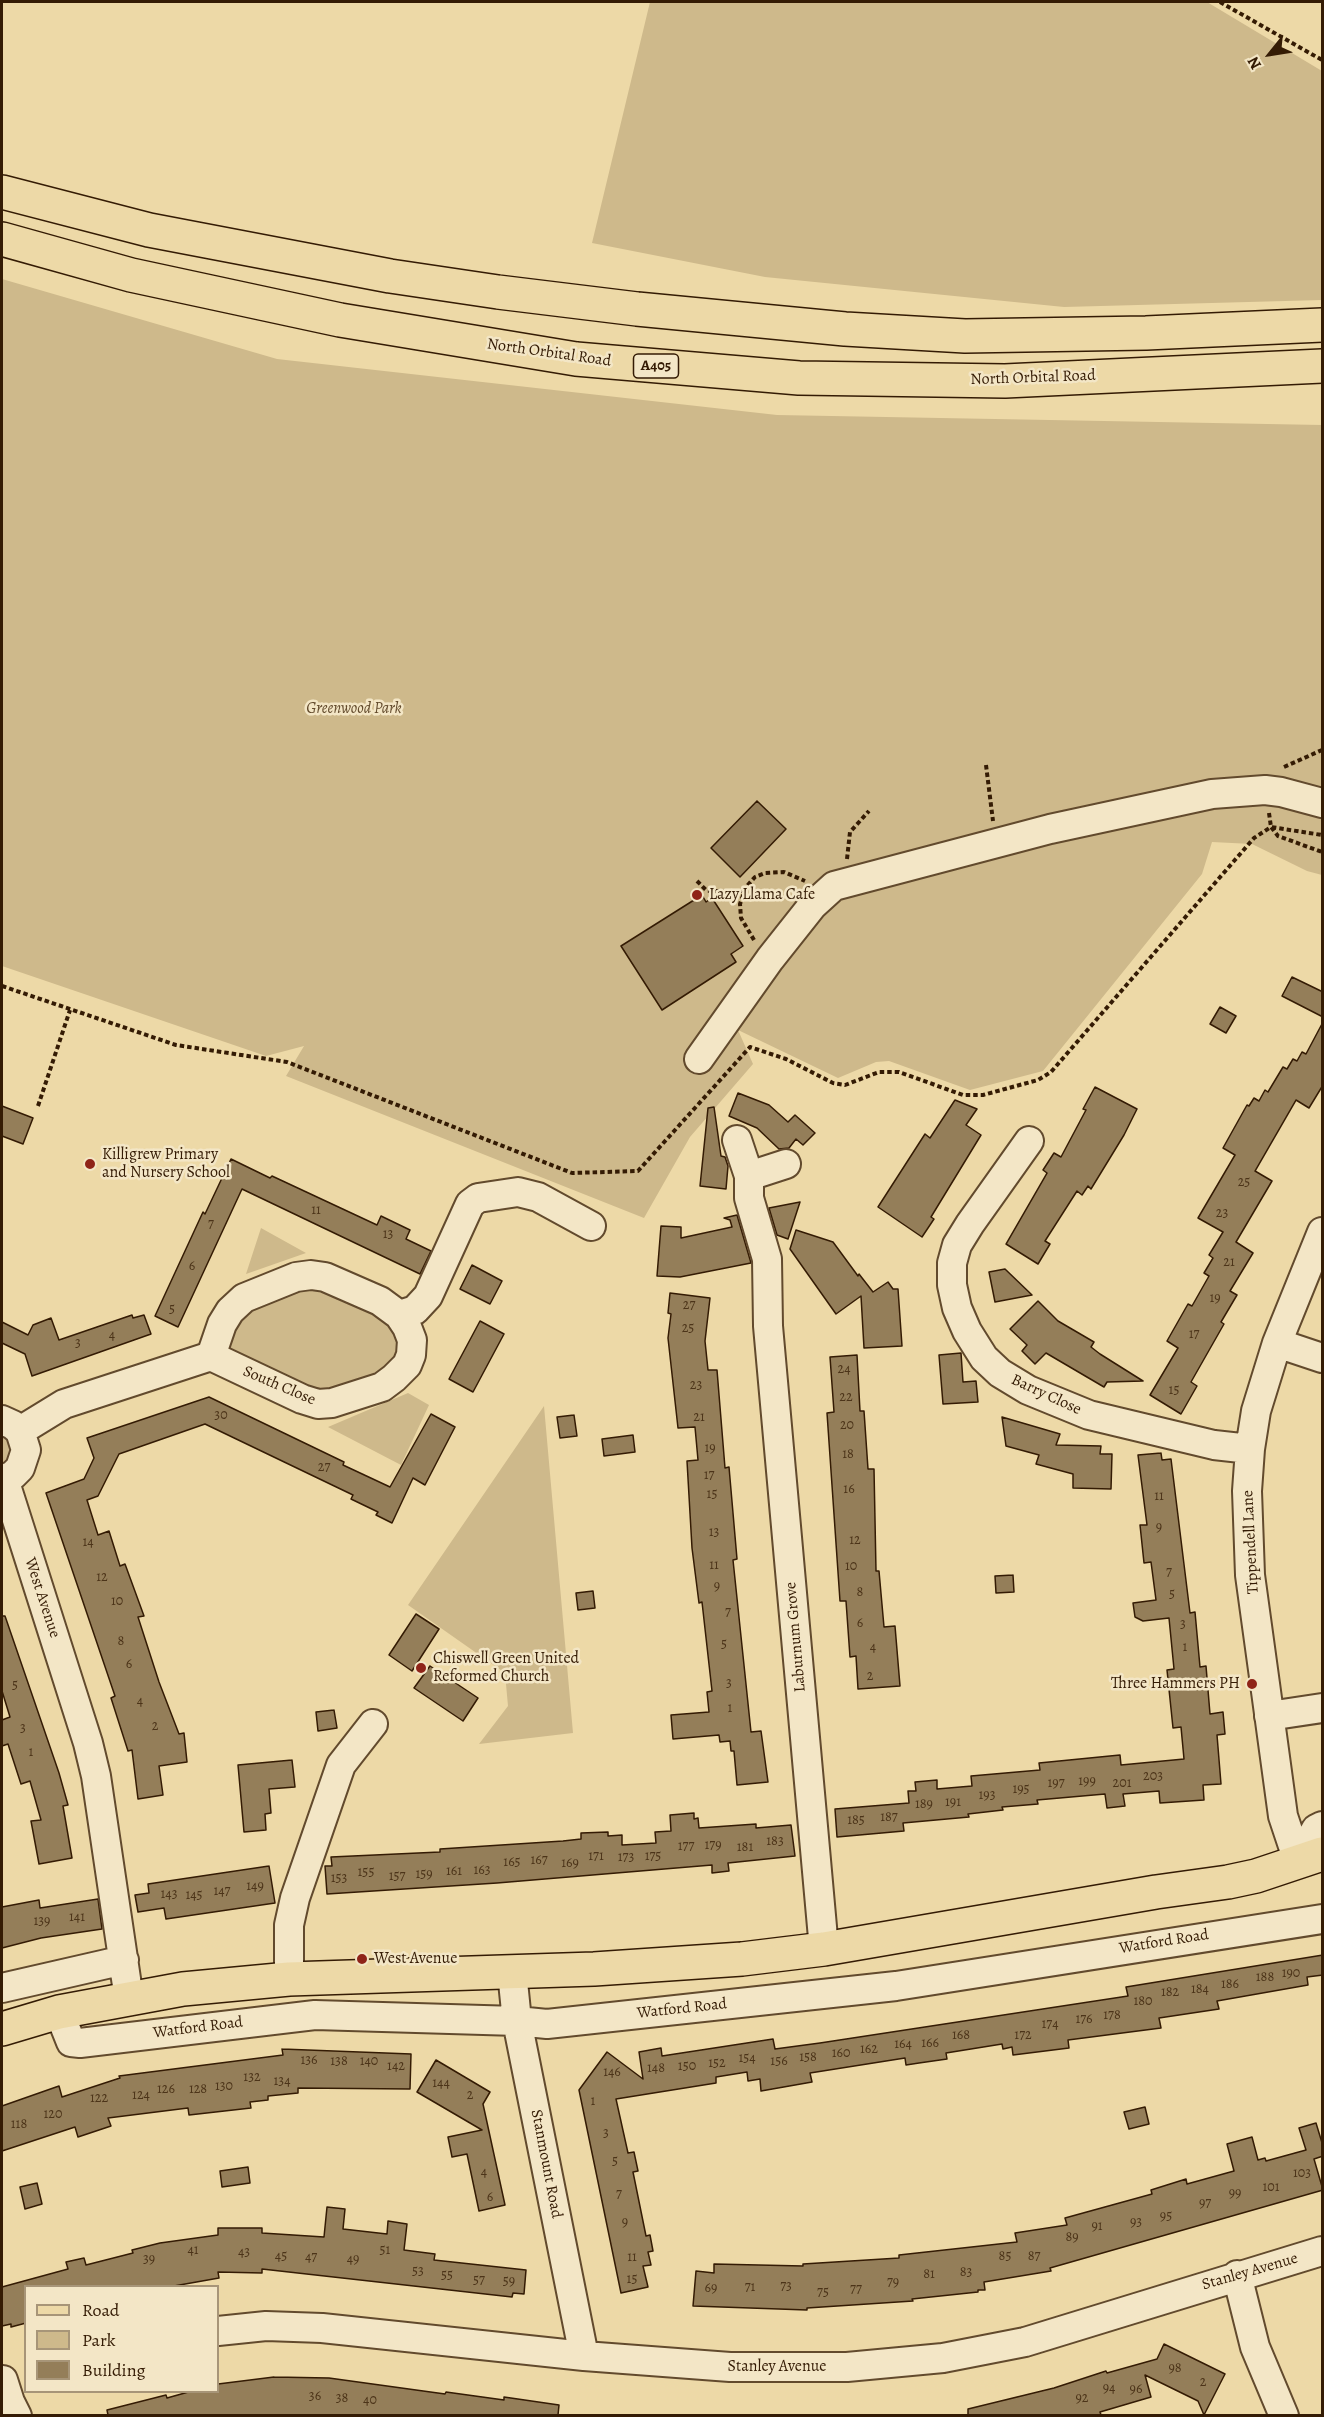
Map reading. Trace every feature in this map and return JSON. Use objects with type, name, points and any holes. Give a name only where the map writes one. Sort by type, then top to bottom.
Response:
[{"type":"main road","points":[[2,192],[149,230],[390,276],[648,310],[845,329],[965,336],[1146,333],[1323,325]]},
{"type":"main road","name":"North Orbital Road","points":[[2,239],[131,275],[340,320],[576,359],[799,378],[1005,381],[1323,366]]},
{"type":"main road","points":[[2,2030],[59,2012],[183,1989],[289,1979],[512,1972],[742,1959],[824,1948],[1228,1882],[1314,1863]]},
{"type":"street","points":[[699,1059],[770,959],[824,893],[834,886],[926,860],[1060,827],[1212,794],[1266,790],[1323,803]]},
{"type":"street","name":"Laburnum Grove","points":[[737,1140],[749,1176],[749,1198],[767,1259],[768,1326],[824,1948]]},
{"type":"street","name":"Barry Close","points":[[1029,1141],[970,1224],[957,1245],[951,1263],[952,1285],[957,1308],[967,1331],[984,1358],[1000,1373],[1028,1390],[1089,1415],[1214,1445],[1250,1449]]},
{"type":"street","points":[[749,1176],[786,1164]]},
{"type":"street","points":[[399,1316],[415,1310],[428,1296],[470,1204],[478,1198],[518,1192],[538,1197],[591,1226]]},
{"type":"street","name":"Tippendell Lane","points":[[1314,1863],[1283,1816],[1250,1575],[1247,1491],[1256,1411],[1277,1342],[1323,1232]]},
{"type":"street","name":"South Close","points":[[311,1275],[325,1277],[380,1301],[399,1316],[408,1327],[412,1340],[408,1365],[382,1387],[332,1403],[318,1404],[302,1400],[211,1356],[222,1324],[230,1311],[244,1298],[296,1277],[311,1275]]},
{"type":"street","points":[[1277,1342],[1323,1358]]},
{"type":"street","points":[[3,1480],[13,1475],[24,1460],[26,1450],[11,1425],[64,1404],[211,1356]]},
{"type":"street","name":"West Avenue","points":[[3,1480],[88,1743],[96,1776],[129,1999]]},
{"type":"street","points":[[1269,1716],[1323,1708]]},
{"type":"street","points":[[289,1979],[289,1925],[295,1898],[341,1765],[373,1724]]},
{"type":"street","points":[[1314,1863],[1316,1829],[1323,1826]]},
{"type":"street","name":"Watford Road","points":[[59,2012],[71,2042],[80,2043],[315,2015],[518,2021],[547,2024],[896,1986],[1323,1918]]},
{"type":"street","points":[[2,1988],[124,1960]]},
{"type":"street","name":"Stanmount Road","points":[[512,1972],[518,2021],[584,2356]]},
{"type":"street","name":"Stanley Avenue","points":[[219,2331],[266,2326],[322,2328],[584,2356],[730,2367],[847,2367],[942,2358],[1025,2342],[1237,2275],[1323,2251]]},
{"type":"street","points":[[1237,2275],[1255,2347],[1284,2415]]},
{"type":"street","points":[[10,2379],[10,2402],[17,2415]]},
{"type":"path","points":[[1220,2],[1323,60]]},
{"type":"path","points":[[986,765],[994,830]]},
{"type":"path","points":[[846,869],[850,832],[869,812]]},
{"type":"path","points":[[770,959],[749,934],[741,918],[740,904],[745,891],[755,878],[765,873],[784,872],[816,886],[824,893]]},
{"type":"path","points":[[697,881],[707,891],[745,891]]},
{"type":"path","points":[[38,1106],[70,1010]]},
{"type":"green space","points":[[650,2],[1207,2],[1322,71],[1322,300],[1064,307],[765,277],[592,243]]},
{"type":"green space","name":"Greenwood Park","points":[[2,279],[277,359],[777,415],[1322,425],[1322,875],[1307,871],[1252,844],[1212,842],[1202,874],[1043,1071],[970,1090],[889,1061],[876,1062],[838,1078],[738,1030],[753,1064],[690,1137],[644,1218],[286,1076],[304,1046],[266,1056],[2,966]]},
{"type":"green space","points":[[261,1228],[306,1253],[246,1274]]},
{"type":"green space","points":[[309,1284],[374,1307],[398,1335],[399,1353],[374,1380],[329,1396],[230,1352],[226,1342],[247,1307]]},
{"type":"green space","points":[[408,1393],[429,1405],[401,1465],[328,1427]]},
{"type":"green space","points":[[544,1406],[573,1733],[479,1744],[508,1706],[505,1673],[408,1605]]},
{"type":"green space","points":[[2,1432],[11,1440],[12,1458],[2,1467]]},
{"type":"building","points":[[757,801],[786,829],[740,877],[711,848]]},
{"type":"building","points":[[702,895],[706,902],[712,898],[743,946],[731,954],[736,962],[662,1010],[621,946]]},
{"type":"building","points":[[1292,977],[1323,992],[1323,1017],[1282,996]]},
{"type":"building","points":[[1220,1007],[1236,1016],[1226,1033],[1210,1024]]},
{"type":"building","points":[[1323,1022],[1323,1085],[1309,1108],[1296,1100],[1255,1171],[1272,1181],[1236,1242],[1253,1253],[1230,1291],[1237,1295],[1221,1322],[1224,1324],[1191,1382],[1197,1386],[1181,1414],[1150,1395],[1178,1348],[1167,1341],[1188,1304],[1192,1306],[1209,1276],[1204,1273],[1213,1258],[1209,1255],[1223,1232],[1198,1218],[1235,1155],[1223,1148],[1247,1105],[1249,1106],[1254,1098],[1259,1101],[1265,1090],[1268,1092],[1283,1067],[1287,1069],[1293,1059],[1297,1061],[1302,1052],[1306,1054]]},
{"type":"building","points":[[1095,1087],[1137,1109],[1091,1189],[1088,1186],[1082,1195],[1077,1191],[1045,1241],[1050,1244],[1038,1264],[1006,1244],[1047,1173],[1043,1170],[1054,1153],[1061,1157],[1086,1110],[1083,1109]]},
{"type":"building","points":[[738,1093],[769,1105],[788,1122],[795,1115],[815,1133],[803,1145],[796,1139],[789,1148],[779,1149],[757,1128],[729,1116]]},
{"type":"building","points":[[955,1100],[977,1109],[966,1125],[981,1135],[931,1217],[934,1219],[922,1237],[878,1207],[925,1134],[930,1138]]},
{"type":"building","points":[[2,1106],[33,1118],[23,1144],[2,1136]]},
{"type":"building","points":[[714,1107],[721,1156],[725,1157],[728,1166],[726,1189],[700,1186],[708,1108]]},
{"type":"building","points":[[231,1159],[377,1225],[381,1216],[410,1230],[406,1239],[431,1251],[420,1274],[242,1189],[178,1327],[155,1316],[203,1212],[205,1214]]},
{"type":"building","points":[[800,1202],[788,1239],[777,1235],[769,1208]]},
{"type":"building","points":[[737,1215],[751,1263],[680,1277],[657,1276],[661,1226],[681,1227],[681,1238],[732,1227],[730,1220],[724,1218]]},
{"type":"building","points":[[796,1230],[833,1242],[873,1292],[888,1282],[893,1289],[898,1289],[902,1346],[864,1348],[861,1296],[836,1314],[790,1249]]},
{"type":"building","points":[[472,1265],[502,1281],[490,1304],[460,1289]]},
{"type":"building","points":[[1005,1269],[1032,1295],[995,1302],[989,1272]]},
{"type":"building","points":[[670,1293],[710,1298],[705,1341],[708,1370],[717,1370],[725,1468],[729,1467],[737,1559],[733,1560],[751,1732],[761,1731],[768,1782],[737,1785],[734,1751],[731,1751],[730,1741],[720,1742],[719,1735],[673,1739],[671,1715],[709,1712],[707,1692],[712,1691],[702,1602],[699,1603],[692,1548],[687,1461],[698,1460],[695,1427],[678,1428],[668,1338],[671,1314],[668,1313]]},
{"type":"building","points":[[1038,1301],[1058,1321],[1094,1342],[1091,1347],[1100,1354],[1143,1381],[1107,1382],[1104,1387],[1046,1353],[1035,1364],[1022,1351],[1027,1345],[1010,1329]]},
{"type":"building","points":[[132,1315],[133,1318],[144,1315],[151,1334],[32,1376],[25,1354],[2,1343],[2,1322],[28,1335],[33,1325],[51,1318],[59,1340]]},
{"type":"building","points":[[480,1321],[504,1334],[473,1392],[449,1379]]},
{"type":"building","points":[[961,1353],[963,1382],[976,1381],[978,1402],[943,1404],[939,1355]]},
{"type":"building","points":[[857,1355],[860,1411],[864,1411],[868,1469],[874,1469],[876,1571],[879,1571],[884,1627],[895,1626],[900,1686],[858,1689],[856,1656],[850,1657],[846,1601],[840,1601],[827,1413],[834,1412],[830,1357]]},
{"type":"building","points":[[209,1397],[344,1462],[343,1465],[390,1487],[431,1414],[455,1427],[425,1485],[413,1478],[392,1523],[376,1515],[378,1512],[351,1499],[353,1495],[205,1424],[119,1454],[98,1496],[87,1500],[98,1535],[109,1531],[120,1566],[125,1564],[144,1616],[138,1617],[159,1682],[179,1734],[184,1733],[187,1762],[159,1766],[163,1795],[138,1799],[132,1750],[128,1751],[111,1698],[115,1696],[46,1493],[84,1479],[94,1458],[87,1438]]},
{"type":"building","points":[[574,1415],[577,1436],[560,1438],[557,1417]]},
{"type":"building","points":[[1002,1417],[1060,1434],[1056,1445],[1101,1446],[1100,1454],[1112,1454],[1111,1489],[1073,1488],[1073,1474],[1036,1464],[1039,1455],[1006,1446]]},
{"type":"building","points":[[633,1435],[635,1452],[604,1456],[602,1439]]},
{"type":"building","points":[[1161,1453],[1162,1460],[1171,1459],[1190,1613],[1195,1612],[1200,1667],[1206,1666],[1210,1714],[1223,1712],[1225,1734],[1217,1735],[1221,1784],[1203,1785],[1204,1800],[1160,1803],[1159,1791],[1123,1794],[1125,1806],[1107,1808],[1105,1794],[1037,1800],[1038,1804],[1002,1807],[1003,1810],[968,1814],[969,1817],[903,1823],[904,1831],[837,1837],[835,1809],[909,1803],[908,1791],[916,1791],[915,1782],[937,1780],[937,1789],[972,1786],[971,1776],[1040,1770],[1039,1763],[1120,1755],[1121,1765],[1184,1759],[1181,1727],[1173,1728],[1167,1670],[1174,1669],[1169,1618],[1143,1621],[1135,1617],[1133,1603],[1156,1600],[1151,1562],[1144,1563],[1140,1525],[1147,1525],[1138,1455]]},
{"type":"building","points":[[1013,1575],[1014,1592],[996,1593],[995,1576]]},
{"type":"building","points":[[593,1591],[595,1608],[578,1610],[576,1593]]},
{"type":"building","points":[[416,1614],[439,1629],[412,1671],[389,1655]]},
{"type":"building","points":[[2,1616],[5,1616],[59,1773],[68,1805],[63,1806],[72,1858],[39,1864],[31,1821],[41,1820],[30,1781],[21,1784],[8,1744],[2,1746],[2,1720],[10,1717],[2,1691]]},
{"type":"building","points":[[430,1666],[478,1698],[463,1721],[414,1688]]},
{"type":"building","points":[[334,1710],[337,1728],[318,1731],[316,1712]]},
{"type":"building","points":[[292,1760],[295,1787],[269,1789],[271,1813],[265,1814],[266,1830],[244,1832],[238,1765]]},
{"type":"building","points":[[694,1813],[694,1819],[698,1818],[699,1828],[756,1824],[756,1828],[791,1825],[795,1856],[728,1863],[729,1871],[712,1873],[712,1865],[497,1883],[327,1894],[325,1866],[332,1866],[331,1857],[440,1852],[440,1849],[563,1841],[581,1839],[581,1833],[608,1832],[608,1836],[622,1835],[622,1845],[656,1843],[655,1832],[671,1831],[670,1815]]},
{"type":"building","points":[[269,1866],[275,1903],[166,1919],[164,1908],[138,1912],[135,1895],[149,1893],[148,1884]]},
{"type":"building","points":[[98,1899],[102,1929],[41,1938],[2,1948],[2,1907],[39,1900],[40,1908]]},
{"type":"building","points":[[1323,1955],[1323,1975],[1307,1977],[1308,1985],[1217,2001],[1219,2009],[1159,2018],[1161,2028],[1068,2040],[1069,2048],[1013,2055],[1012,2047],[1003,2049],[1002,2044],[946,2053],[947,2059],[906,2065],[905,2058],[810,2073],[812,2082],[761,2091],[760,2079],[748,2081],[747,2072],[716,2077],[716,2083],[616,2099],[628,2153],[634,2152],[638,2171],[633,2172],[646,2236],[650,2235],[653,2251],[648,2252],[651,2265],[643,2266],[648,2287],[621,2293],[579,2090],[607,2052],[643,2079],[639,2052],[661,2048],[662,2056],[773,2039],[775,2049],[820,2043],[1128,1996],[1126,1987]]},
{"type":"building","points":[[282,2049],[411,2054],[410,2089],[298,2088],[298,2093],[268,2096],[268,2100],[250,2102],[251,2108],[189,2115],[188,2108],[108,2118],[111,2126],[78,2137],[75,2127],[2,2151],[2,2106],[59,2086],[62,2097],[120,2078],[119,2076],[283,2055]]},
{"type":"building","points":[[436,2060],[490,2092],[483,2104],[505,2205],[479,2211],[467,2154],[452,2157],[448,2137],[482,2130],[417,2092]]},
{"type":"building","points":[[1145,2107],[1149,2124],[1129,2129],[1124,2112]]},
{"type":"building","points":[[1316,2123],[1323,2146],[1323,2156],[1314,2159],[1323,2190],[1050,2268],[1051,2271],[984,2282],[985,2290],[978,2290],[978,2292],[912,2299],[913,2301],[807,2308],[807,2310],[693,2306],[696,2271],[714,2273],[714,2264],[803,2266],[803,2264],[899,2258],[899,2255],[1017,2242],[1015,2233],[1067,2225],[1065,2218],[1152,2194],[1151,2190],[1186,2179],[1187,2184],[1234,2171],[1227,2144],[1252,2137],[1258,2160],[1265,2158],[1266,2161],[1306,2150],[1299,2128]]},
{"type":"building","points":[[248,2167],[250,2183],[222,2187],[220,2171]]},
{"type":"building","points":[[37,2183],[42,2204],[25,2209],[20,2187]]},
{"type":"building","points":[[327,2207],[345,2209],[343,2229],[387,2234],[388,2221],[407,2224],[404,2250],[435,2254],[434,2260],[526,2270],[524,2294],[513,2293],[512,2297],[262,2269],[262,2273],[218,2272],[219,2278],[180,2285],[24,2285],[24,2324],[11,2327],[11,2324],[2,2326],[2,2287],[68,2269],[66,2262],[84,2258],[86,2265],[133,2253],[132,2250],[160,2243],[218,2235],[218,2228],[262,2228],[262,2233],[324,2237]]},
{"type":"building","points":[[1164,2344],[1225,2374],[1204,2415],[1198,2401],[1145,2375],[1151,2397],[1100,2412],[1101,2415],[968,2415],[968,2409],[1157,2359]]},
{"type":"building","points":[[274,2377],[329,2378],[445,2394],[446,2392],[504,2400],[504,2397],[559,2405],[558,2415],[108,2415],[107,2410],[166,2395],[167,2398],[185,2393],[219,2393],[219,2384]]},
{"type":"place","name":"Lazy Llama Cafe","points":[[697,895]]},
{"type":"place","name":"Killigrew Primary and Nursery School","points":[[90,1164]]},
{"type":"place","name":"Chiswell Green United Reformed Church","points":[[421,1668]]},
{"type":"place","name":"Three Hammers PH","points":[[1252,1684]]},
{"type":"place","name":"West Avenue","points":[[362,1959]]}]
